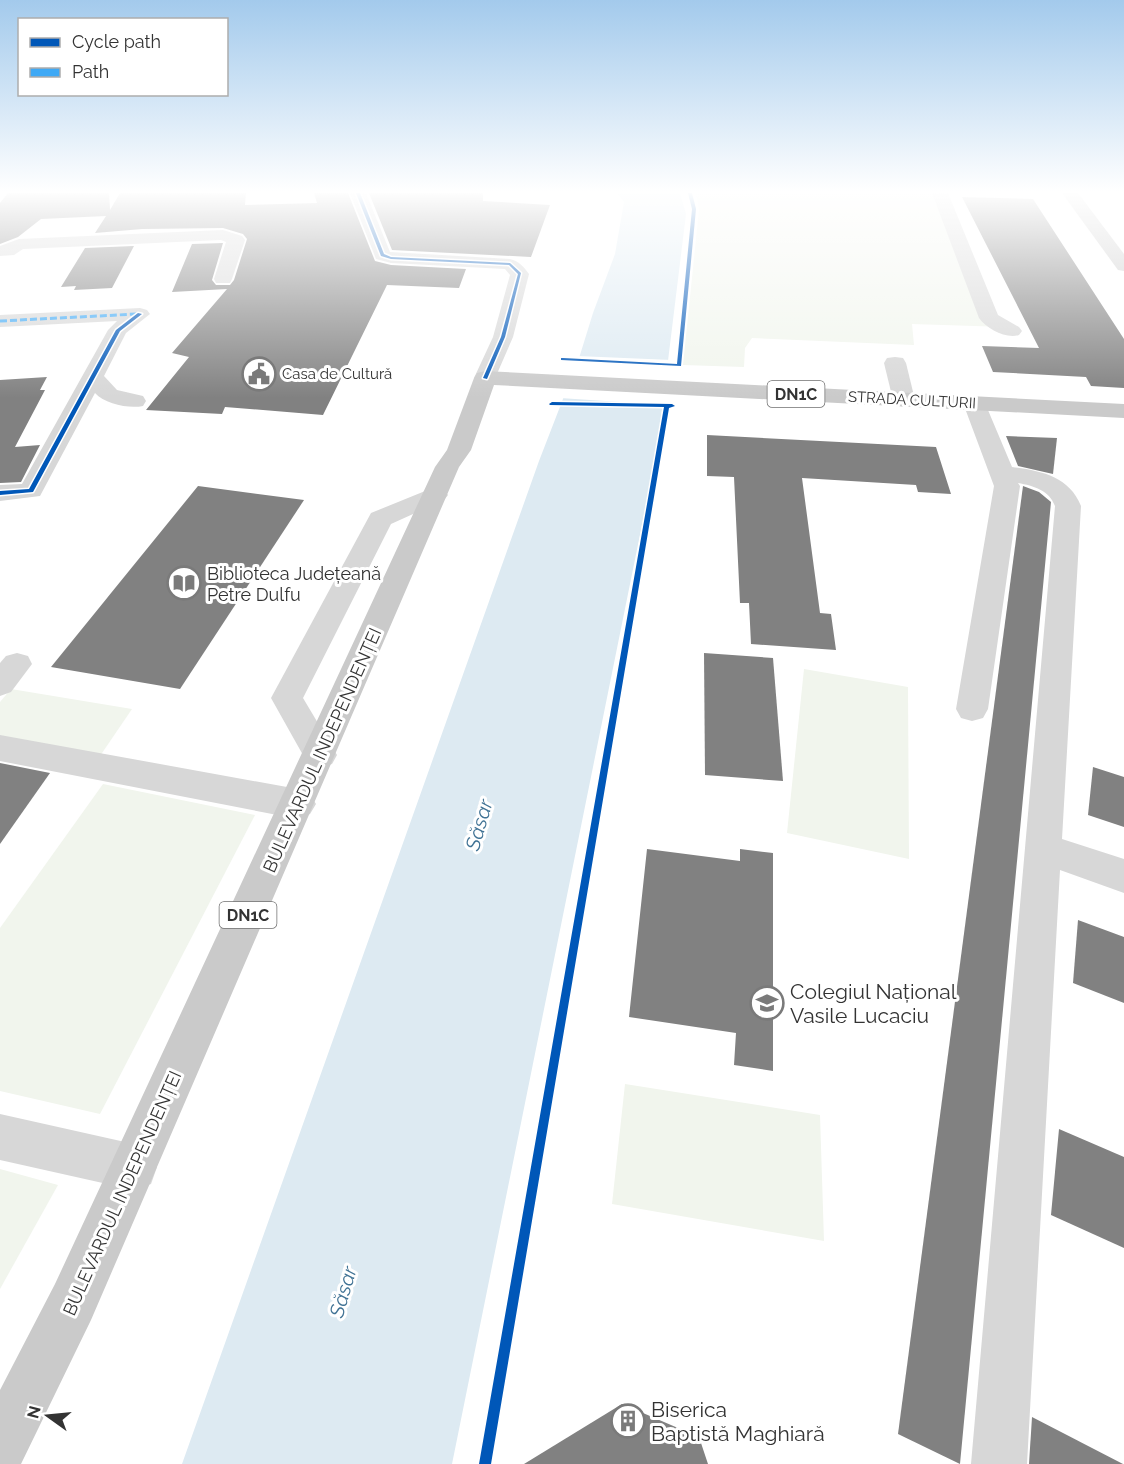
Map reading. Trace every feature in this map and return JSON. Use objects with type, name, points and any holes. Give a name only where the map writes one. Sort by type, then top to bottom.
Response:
[{"type":"main road","name":"STRADA CULTURII","points":[[485,378],[1124,411]]},
{"type":"main road","name":"BULEVARDUL INDEPENDENȚEI","points":[[0,1448],[73,1302],[320,755],[447,467],[459,450],[485,378]]},
{"type":"street","points":[[223,279],[229,261]]},
{"type":"street","name":"BULEVARDUL INDEPENDENȚEI","points":[[457,261],[510,264],[520,274],[503,337],[485,378]]},
{"type":"street","points":[[967,261],[990,318],[1012,332]]},
{"type":"street","points":[[0,321],[140,314],[118,330],[31,491],[0,493]]},
{"type":"street","points":[[895,363],[904,400]]},
{"type":"street","points":[[92,376],[109,395],[135,401]]},
{"type":"street","points":[[972,709],[1007,486],[974,403]]},
{"type":"street","points":[[999,1464],[1068,506],[1066,499],[1051,484],[1001,472]]},
{"type":"street","points":[[320,755],[287,698],[380,519],[435,495]]},
{"type":"street","points":[[0,748],[298,804]]},
{"type":"street","points":[[1044,848],[1124,876]]},
{"type":"street","points":[[0,1137],[134,1167]]},
{"type":"shaded area","points":[[694,261],[967,261],[989,318],[1006,327],[912,324],[914,345],[752,338],[745,348],[744,367],[683,365]]},
{"type":"shaded area","points":[[804,669],[908,687],[909,859],[787,833]]},
{"type":"shaded area","points":[[11,689],[132,709],[100,756],[0,738],[0,702]]},
{"type":"shaded area","points":[[103,784],[255,815],[100,1114],[0,1091],[0,928]]},
{"type":"shaded area","points":[[625,1084],[820,1115],[824,1241],[612,1204]]},
{"type":"shaded area","points":[[0,1169],[58,1185],[0,1289]]},
{"type":"water","name":"Săsar","points":[[612,261],[680,261],[660,426],[647,500],[452,1464],[182,1464],[539,461],[580,355]]},
{"type":"pier","points":[[577,356],[672,360],[666,405],[560,398]]},
{"type":"building","points":[[77,261],[126,261],[112,288],[74,290],[76,286],[61,287]]},
{"type":"building","points":[[185,261],[218,261],[212,280],[216,285],[230,285],[240,261],[376,261],[391,265],[466,269],[459,288],[387,285],[323,415],[225,407],[222,414],[146,410],[189,357],[172,353],[227,289],[172,292]]},
{"type":"building","points":[[995,261],[1074,261],[1124,339],[1124,388],[1091,386],[1086,377],[993,372],[982,346],[1039,348]]},
{"type":"building","points":[[47,377],[40,390],[45,390],[15,447],[40,445],[21,482],[0,483],[0,380]]},
{"type":"building","points":[[707,435],[936,447],[951,494],[918,492],[916,485],[802,478],[820,613],[831,614],[836,650],[751,644],[749,603],[740,603],[734,477],[707,476]]},
{"type":"building","points":[[1006,436],[1057,438],[1053,474],[1018,466]]},
{"type":"building","name":"Biblioteca Județeană Petre Dulfu","points":[[198,486],[304,500],[180,689],[51,667]]},
{"type":"building","points":[[1023,486],[1039,492],[1051,502],[960,1464],[898,1434]]},
{"type":"building","points":[[704,653],[773,658],[783,781],[705,775]]},
{"type":"building","points":[[0,763],[50,773],[0,844]]},
{"type":"building","points":[[1093,767],[1124,777],[1124,827],[1088,815]]},
{"type":"building","points":[[647,849],[740,861],[740,849],[773,853],[773,1071],[734,1065],[736,1033],[629,1017]]},
{"type":"building","points":[[1078,920],[1124,937],[1124,1003],[1073,983]]},
{"type":"building","points":[[1059,1129],[1124,1157],[1124,1248],[1051,1215]]},
{"type":"building","name":"Biserica Baptistă Maghiară","points":[[622,1404],[699,1437],[708,1464],[524,1464]]},
{"type":"building","points":[[1032,1417],[1123,1464],[1029,1464]]},
{"type":"marked path","points":[[0,321],[137,314]]},
{"type":"cycle path","points":[[457,261],[510,264],[520,274],[503,337],[485,378]]},
{"type":"cycle path","points":[[679,365],[689,261]]},
{"type":"cycle path","points":[[0,493],[31,491],[118,330],[140,314]]},
{"type":"cycle path","points":[[563,359],[676,365]]},
{"type":"cycle path","points":[[552,404],[672,406]]},
{"type":"cycle path","points":[[485,1464],[667,406]]},
{"type":"place","name":"Casa de Cultură","points":[[259,374]]},
{"type":"place","name":"Biblioteca Județeană Petre Dulfu","points":[[184,583]]},
{"type":"place","name":"Colegiul Național Vasile Lucaciu","points":[[767,1003]]},
{"type":"place","name":"Biserica Baptistă Maghiară","points":[[628,1421]]}]
